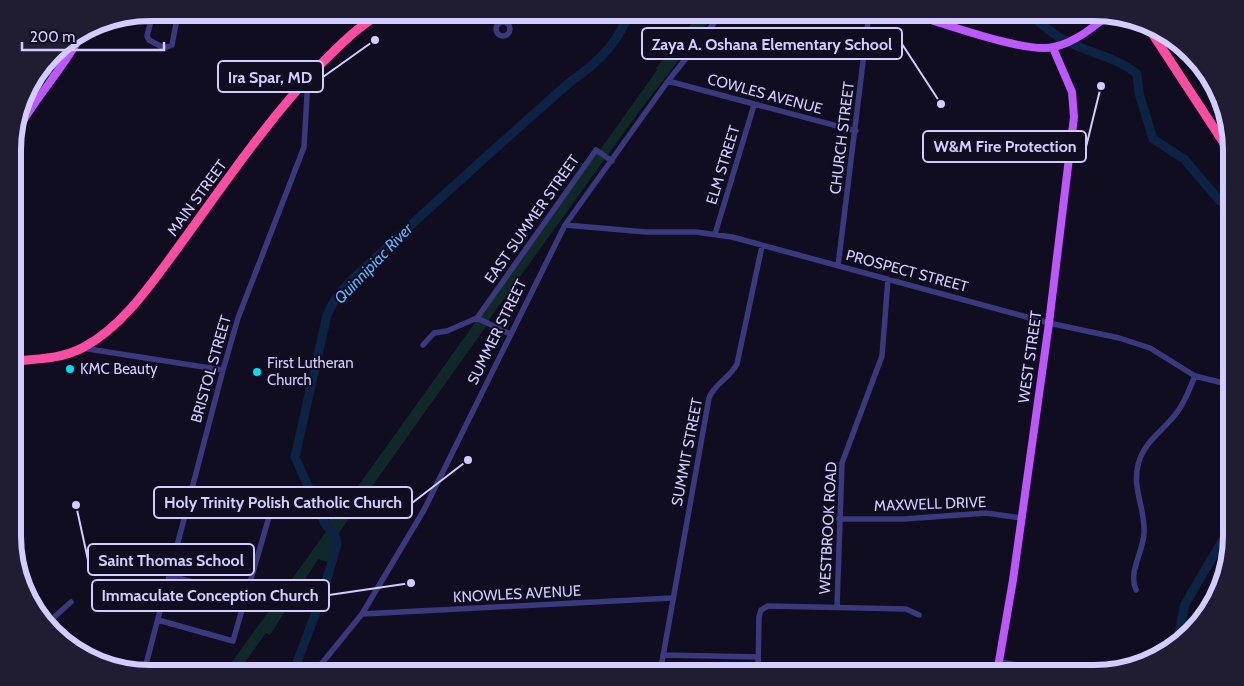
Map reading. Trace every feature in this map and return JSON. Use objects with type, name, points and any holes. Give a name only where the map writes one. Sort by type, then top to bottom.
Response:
[{"type":"highway","name":"MAIN STREET","points":[[21,360],[53,358],[82,348],[98,339],[146,290],[283,104],[308,77],[366,22]]},
{"type":"highway","points":[[1154,36],[1222,140]]},
{"type":"main road","points":[[939,21],[1022,46],[1053,48],[1073,40],[1099,21]]},
{"type":"main road","points":[[27,112],[76,45]]},
{"type":"main road","name":"WEST STREET","points":[[999,662],[1022,518],[1049,323],[1074,109],[1069,84],[1053,48]]},
{"type":"street","name":"SUMMER STREET","points":[[321,665],[362,614],[424,510],[565,225],[668,81],[715,21]]},
{"type":"street","name":"CHURCH STREET","points":[[838,266],[868,21]]},
{"type":"street","points":[[151,22],[149,40],[164,48],[172,45],[176,22]]},
{"type":"street","points":[[48,72],[54,76]]},
{"type":"street","name":"BRISTOL STREET","points":[[146,665],[238,318],[304,147],[308,77]]},
{"type":"street","name":"COWLES AVENUE","points":[[668,81],[856,131]]},
{"type":"street","name":"ELM STREET","points":[[715,234],[754,105]]},
{"type":"street","name":"EAST SUMMER STREET","points":[[477,318],[596,150],[612,161]]},
{"type":"street","name":"PROSPECT STREET","points":[[565,225],[646,232],[715,234],[1049,323],[1120,338],[1150,348],[1195,376],[1222,383]]},
{"type":"street","name":"SUMMIT STREET","points":[[661,664],[708,398],[712,390],[733,371],[737,364],[762,246]]},
{"type":"street","name":"WESTBROOK ROAD","points":[[837,606],[842,463],[882,356],[888,279]]},
{"type":"street","points":[[423,345],[434,333],[447,331],[477,318],[510,334]]},
{"type":"street","points":[[82,348],[223,370]]},
{"type":"street","points":[[1136,590],[1133,576],[1144,535],[1144,522],[1137,493],[1138,465],[1152,436],[1170,422],[1180,408],[1195,376]]},
{"type":"street","points":[[158,620],[233,641],[271,510],[192,489]]},
{"type":"street","name":"MAXWELL DRIVE","points":[[839,520],[904,519],[986,513],[1022,518]]},
{"type":"street","points":[[170,576],[247,596]]},
{"type":"street","name":"KNOWLES AVENUE","points":[[362,614],[672,598]]},
{"type":"street","points":[[52,619],[71,602]]},
{"type":"street","points":[[758,664],[759,617],[761,610],[768,606],[906,609],[919,615]]},
{"type":"street","points":[[663,655],[758,657]]},
{"type":"street","points":[[999,662],[1012,664]]},
{"type":"green space","points":[[693,21],[709,21],[641,109],[488,321],[480,316],[598,149],[600,150],[657,70],[656,68]]},
{"type":"green space","points":[[477,320],[487,325],[333,541],[336,544],[328,562],[318,559],[270,635],[266,633],[243,665],[230,665],[328,529],[326,524],[337,508],[341,510]]},
{"type":"waterway","name":"Quinnipiac River","points":[[296,665],[322,596],[337,544],[335,535],[325,524],[295,457],[327,315],[348,283],[526,121],[597,61],[613,44],[625,21]]},
{"type":"waterway","points":[[1038,21],[1059,37],[1078,47],[1119,62],[1137,74],[1139,93],[1153,139],[1184,159],[1222,202]]},
{"type":"waterway","points":[[1179,632],[1185,604],[1222,541]]},
{"type":"place","name":"Ira Spar, MD","points":[[375,40]]},
{"type":"place","name":"W&M Fire Protection","points":[[1101,86]]},
{"type":"place","name":"Zaya A. Oshana Elementary School","points":[[941,104]]},
{"type":"place","name":"KMC Beauty","points":[[70,369]]},
{"type":"place","name":"First Lutheran Church","points":[[257,372]]},
{"type":"place","name":"Holy Trinity Polish Catholic Church","points":[[468,460]]},
{"type":"place","name":"Saint Thomas School","points":[[76,505]]},
{"type":"place","name":"Immaculate Conception Church","points":[[411,583]]}]
